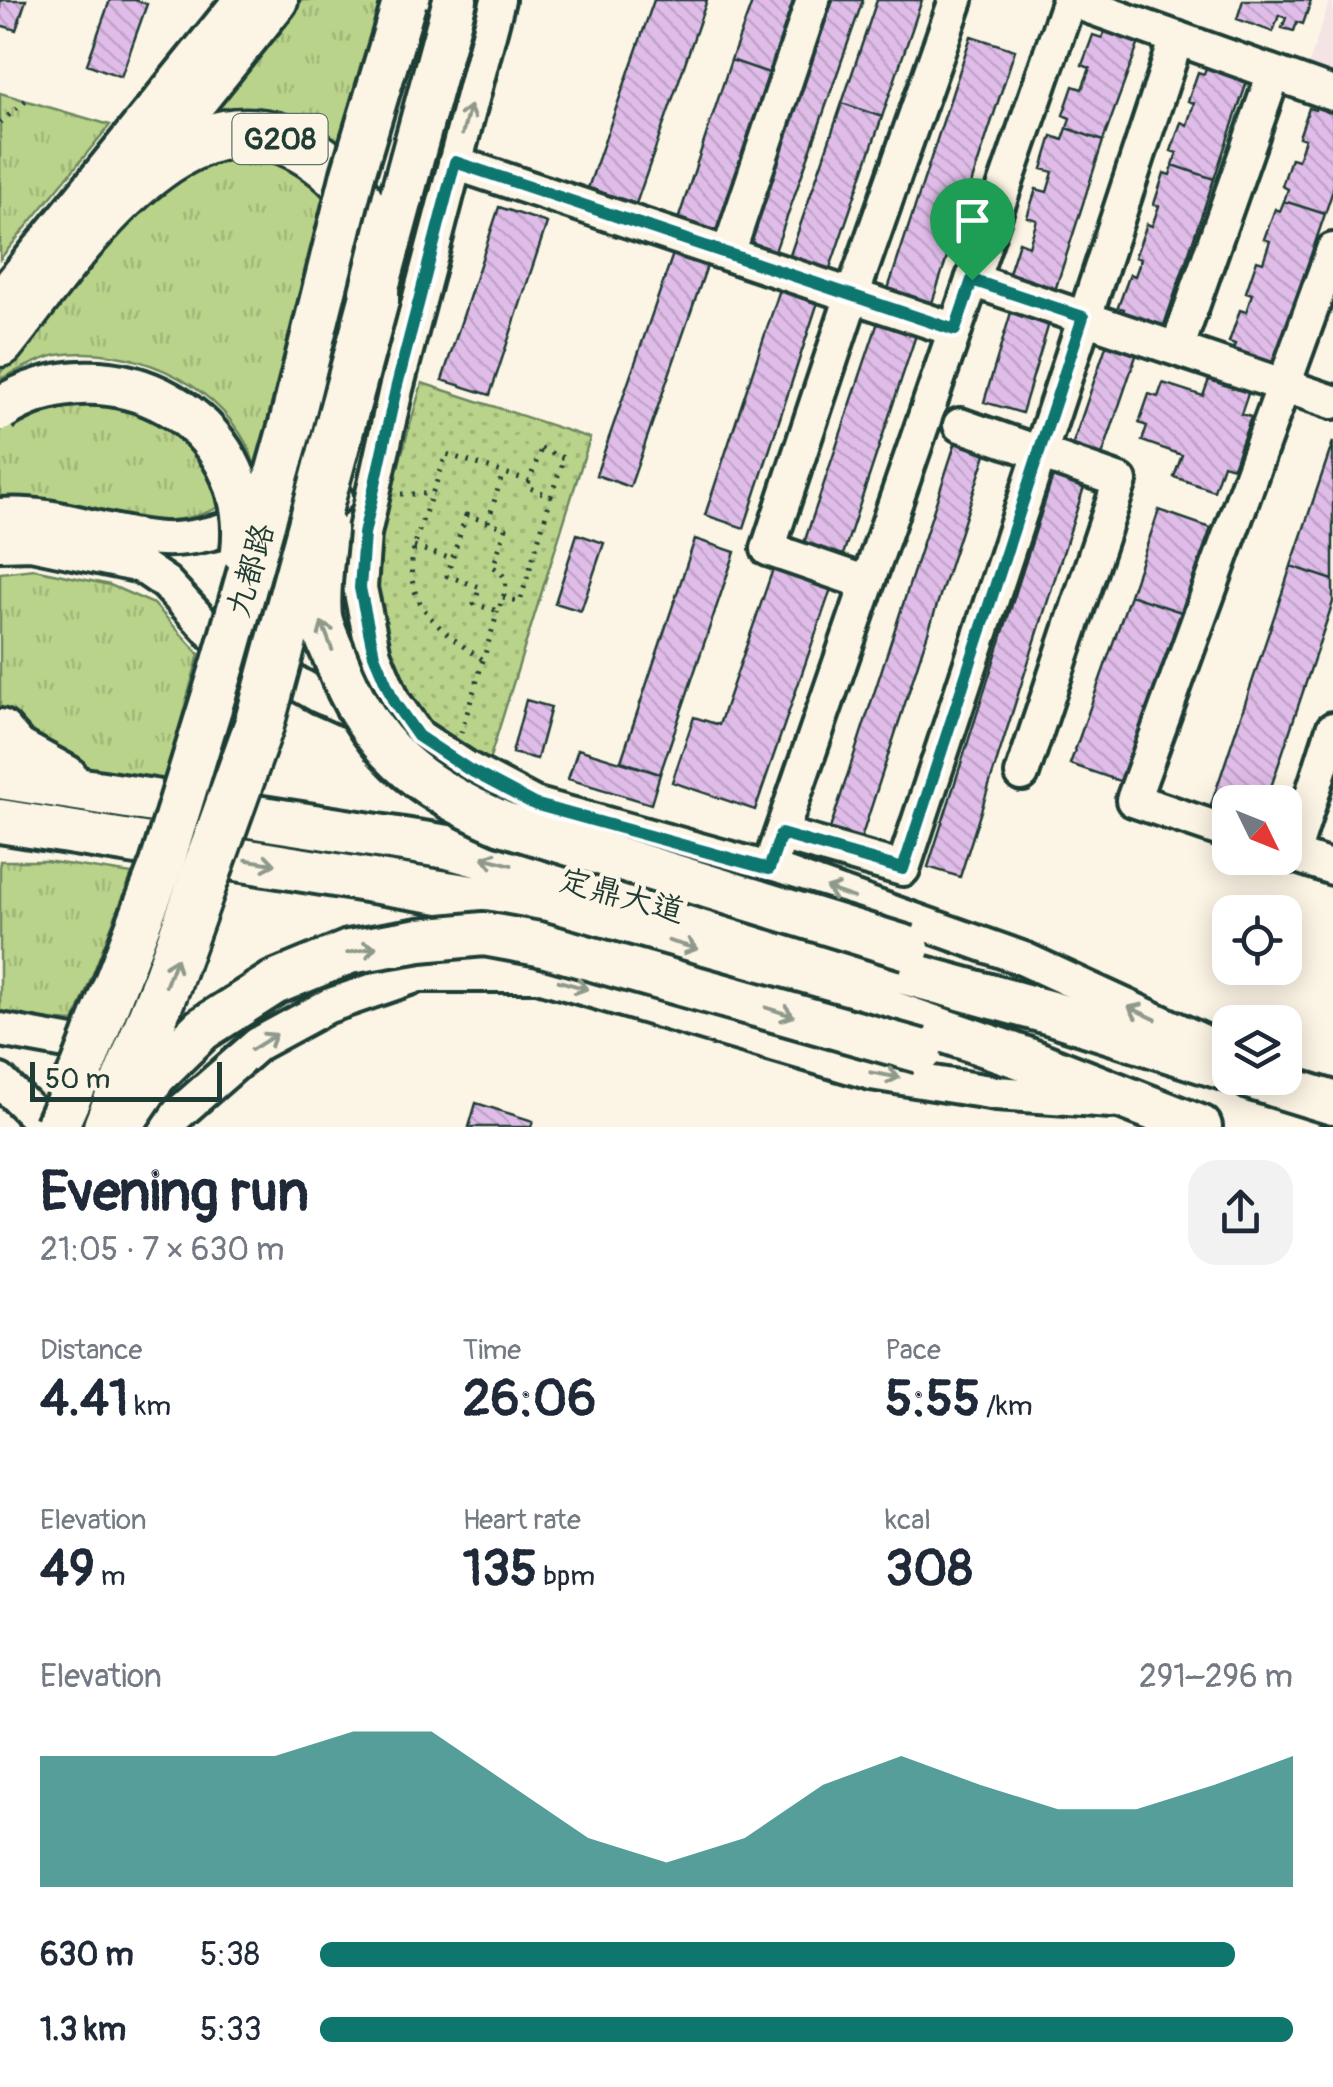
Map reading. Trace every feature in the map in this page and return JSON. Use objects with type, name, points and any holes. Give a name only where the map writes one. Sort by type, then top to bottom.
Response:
[{"type":"highway","name":"G208","points":[[0,342],[103,215],[180,149],[216,135],[255,134],[292,142],[338,172],[366,212],[375,245],[374,300]]},
{"type":"highway","name":"九都路","points":[[108,1127],[166,984],[259,726],[374,300]]},
{"type":"main road","points":[[103,215],[276,0]]},
{"type":"main road","name":"九都路","points":[[56,1127],[162,864],[291,424],[352,174],[405,0]]},
{"type":"main road","name":"九都路","points":[[374,300],[455,0]]},
{"type":"main road","points":[[0,409],[22,395],[66,385],[111,383],[142,390],[181,410],[207,433],[236,478],[246,529],[224,662]]},
{"type":"main road","points":[[338,431],[325,525],[320,618],[345,683],[374,734],[407,770],[450,800],[502,823],[908,948],[1051,1013]]},
{"type":"main road","points":[[0,731],[17,750],[53,772],[108,794]]},
{"type":"main road","name":"定鼎大道","points":[[0,777],[448,847],[1051,1013],[1212,1064]]},
{"type":"main road","name":"定鼎大道","points":[[0,821],[565,912],[745,962],[1026,1059],[1200,1127]]},
{"type":"main road","points":[[0,836],[45,832],[96,835]]},
{"type":"main road","points":[[120,1127],[155,1075],[190,1041],[274,983],[349,952],[484,934],[539,944],[920,1051],[1026,1059]]},
{"type":"main road","points":[[31,1127],[83,1067]]},
{"type":"main road","points":[[1302,1093],[1333,1102]]},
{"type":"lane","points":[[0,297],[240,0]]},
{"type":"lane","points":[[418,736],[394,702],[374,655],[360,588],[364,534],[382,490],[396,389],[498,0]]},
{"type":"lane","points":[[728,254],[814,0]]},
{"type":"lane","points":[[867,583],[768,549],[956,0]]},
{"type":"lane","points":[[769,869],[1070,0],[1333,94]]},
{"type":"lane","points":[[781,834],[903,869],[1177,38]]},
{"type":"lane","points":[[1178,349],[1274,73]]},
{"type":"lane","points":[[455,162],[955,330]]},
{"type":"lane","points":[[1212,827],[1134,800],[1333,250]]},
{"type":"lane","points":[[972,280],[1333,402]]},
{"type":"lane","points":[[960,425],[1120,481],[1022,774]]},
{"type":"lane","points":[[0,515],[62,518],[135,537],[167,540],[229,529],[285,509],[382,490]]},
{"type":"lane","points":[[0,544],[30,543],[141,566],[166,583],[215,636],[319,696],[418,736],[468,769],[534,804],[769,869],[1024,958],[1212,1046]]},
{"type":"lane","points":[[1302,816],[1333,729]]},
{"type":"lane","points":[[1302,857],[1333,868]]},
{"type":"lane","points":[[164,1127],[258,1044],[328,1006],[418,975],[538,975],[871,1073],[996,1094],[1146,1103]]},
{"type":"lane","points":[[0,1030],[110,1050],[213,1082]]},
{"type":"lane","points":[[0,1081],[47,1127]]},
{"type":"lane","points":[[1302,1088],[1333,1102]]},
{"type":"path","points":[[0,123],[26,100]]},
{"type":"path","points":[[503,597],[520,602],[564,458],[541,450],[527,488],[551,496]]},
{"type":"path","points":[[482,659],[449,638],[414,593],[409,569],[414,547],[446,454],[530,481]]},
{"type":"path","points":[[488,522],[503,472]]},
{"type":"path","points":[[382,490],[433,494]]},
{"type":"path","points":[[458,743],[503,597],[506,581],[502,572],[493,567],[506,528],[466,515],[447,576],[480,587],[474,604],[498,611]]},
{"type":"path","points":[[414,547],[452,559]]},
{"type":"shaded area","points":[[1333,0],[1333,75],[1308,66]]},
{"type":"green space","points":[[297,0],[391,0],[343,156],[199,124]]},
{"type":"green space","points":[[0,93],[110,125],[0,259]]},
{"type":"green space","points":[[211,155],[275,162],[301,174],[329,197],[257,490],[249,450],[231,422],[212,402],[166,371],[112,355],[84,353],[50,357],[0,379],[0,373],[141,202]]},
{"type":"green space","points":[[422,383],[590,438],[487,767],[425,726],[385,664],[368,572]]},
{"type":"green space","points":[[107,391],[188,427],[225,504],[201,514],[156,520],[40,500],[0,501],[0,429],[33,407]]},
{"type":"green space","points":[[34,569],[110,585],[154,604],[199,654],[160,798],[101,781],[0,713],[0,573]]},
{"type":"green space","points":[[0,861],[46,861],[132,874],[74,1022],[0,1017]]},
{"type":"building","points":[[0,0],[26,0],[16,30],[0,25]]},
{"type":"building","points":[[110,0],[147,4],[121,77],[87,64]]},
{"type":"building","points":[[654,0],[707,0],[636,204],[588,188]]},
{"type":"building","points":[[753,0],[796,0],[769,73],[731,60]]},
{"type":"building","points":[[833,0],[863,0],[772,260],[745,251]]},
{"type":"building","points":[[877,0],[922,0],[882,117],[842,103]]},
{"type":"building","points":[[1243,0],[1311,1],[1303,24],[1297,22],[1294,31],[1282,28],[1286,18],[1279,15],[1273,32],[1237,19]]},
{"type":"building","points":[[1107,24],[1141,37],[1103,141],[1067,128],[1070,118],[1063,115],[1073,86],[1082,89],[1090,68],[1082,65],[1093,35],[1102,38]]},
{"type":"building","points":[[971,36],[1015,50],[932,303],[888,289]]},
{"type":"building","points":[[731,60],[769,73],[716,236],[677,223]]},
{"type":"building","points":[[1208,62],[1249,76],[1214,179],[1173,165],[1177,153],[1171,151],[1181,122],[1187,125],[1194,103],[1188,101],[1198,72],[1204,74]]},
{"type":"building","points":[[1319,98],[1333,103],[1333,190],[1325,214],[1284,201],[1288,189],[1282,186],[1291,158],[1298,160],[1305,139],[1299,137],[1309,108],[1315,110]]},
{"type":"building","points":[[842,103],[882,117],[828,274],[788,261]]},
{"type":"building","points":[[1067,128],[1103,141],[1053,297],[1016,285],[1019,276],[1009,273],[1019,242],[1029,246],[1037,220],[1027,217],[1036,189],[1047,192],[1053,172],[1042,169],[1052,136],[1063,140]]},
{"type":"building","points":[[1173,165],[1214,179],[1162,331],[1121,317],[1124,309],[1118,307],[1130,274],[1135,276],[1141,259],[1135,257],[1147,224],[1152,226],[1159,206],[1154,204],[1164,173],[1170,175]]},
{"type":"building","points":[[1284,201],[1325,214],[1273,366],[1232,352],[1235,344],[1229,342],[1240,310],[1246,312],[1252,294],[1246,292],[1257,260],[1263,262],[1270,241],[1264,239],[1275,209],[1280,211]]},
{"type":"building","points":[[499,207],[547,223],[490,395],[442,380]]},
{"type":"building","points":[[675,248],[709,260],[630,487],[596,475]]},
{"type":"building","points":[[781,286],[819,299],[744,528],[705,515]]},
{"type":"building","points":[[1012,309],[1050,320],[1022,413],[984,402]]},
{"type":"building","points":[[880,316],[918,329],[841,561],[802,549]]},
{"type":"building","points":[[1108,340],[1138,350],[1101,459],[1071,449]]},
{"type":"building","points":[[1211,374],[1250,388],[1241,414],[1251,417],[1233,467],[1223,464],[1214,491],[1174,477],[1182,455],[1142,441],[1147,426],[1139,423],[1149,394],[1158,397],[1163,383],[1203,396]]},
{"type":"building","points":[[956,441],[987,451],[859,845],[828,835]]},
{"type":"building","points":[[1333,442],[1333,580],[1291,566]]},
{"type":"building","points":[[1053,476],[1084,487],[960,877],[928,867]]},
{"type":"building","points":[[1159,510],[1211,528],[1181,612],[1130,595]]},
{"type":"building","points":[[577,534],[604,543],[581,611],[555,603]]},
{"type":"building","points":[[695,539],[735,552],[660,774],[621,761]]},
{"type":"building","points":[[774,566],[832,586],[755,810],[672,782],[694,717],[719,725]]},
{"type":"building","points":[[1291,566],[1333,580],[1333,602],[1272,785],[1218,785]]},
{"type":"building","points":[[1130,595],[1181,612],[1122,782],[1070,764]]},
{"type":"building","points":[[526,700],[551,707],[537,759],[512,753]]},
{"type":"building","points":[[578,749],[660,774],[651,804],[568,779]]},
{"type":"building","points":[[476,1103],[533,1121],[531,1127],[469,1127]]},
{"type":"route","points":[[455,162],[955,330],[972,280],[1083,317],[903,869],[781,834],[769,869],[534,804],[468,769],[418,736],[394,702],[374,655],[360,588],[364,534],[396,389],[455,162]]}]
